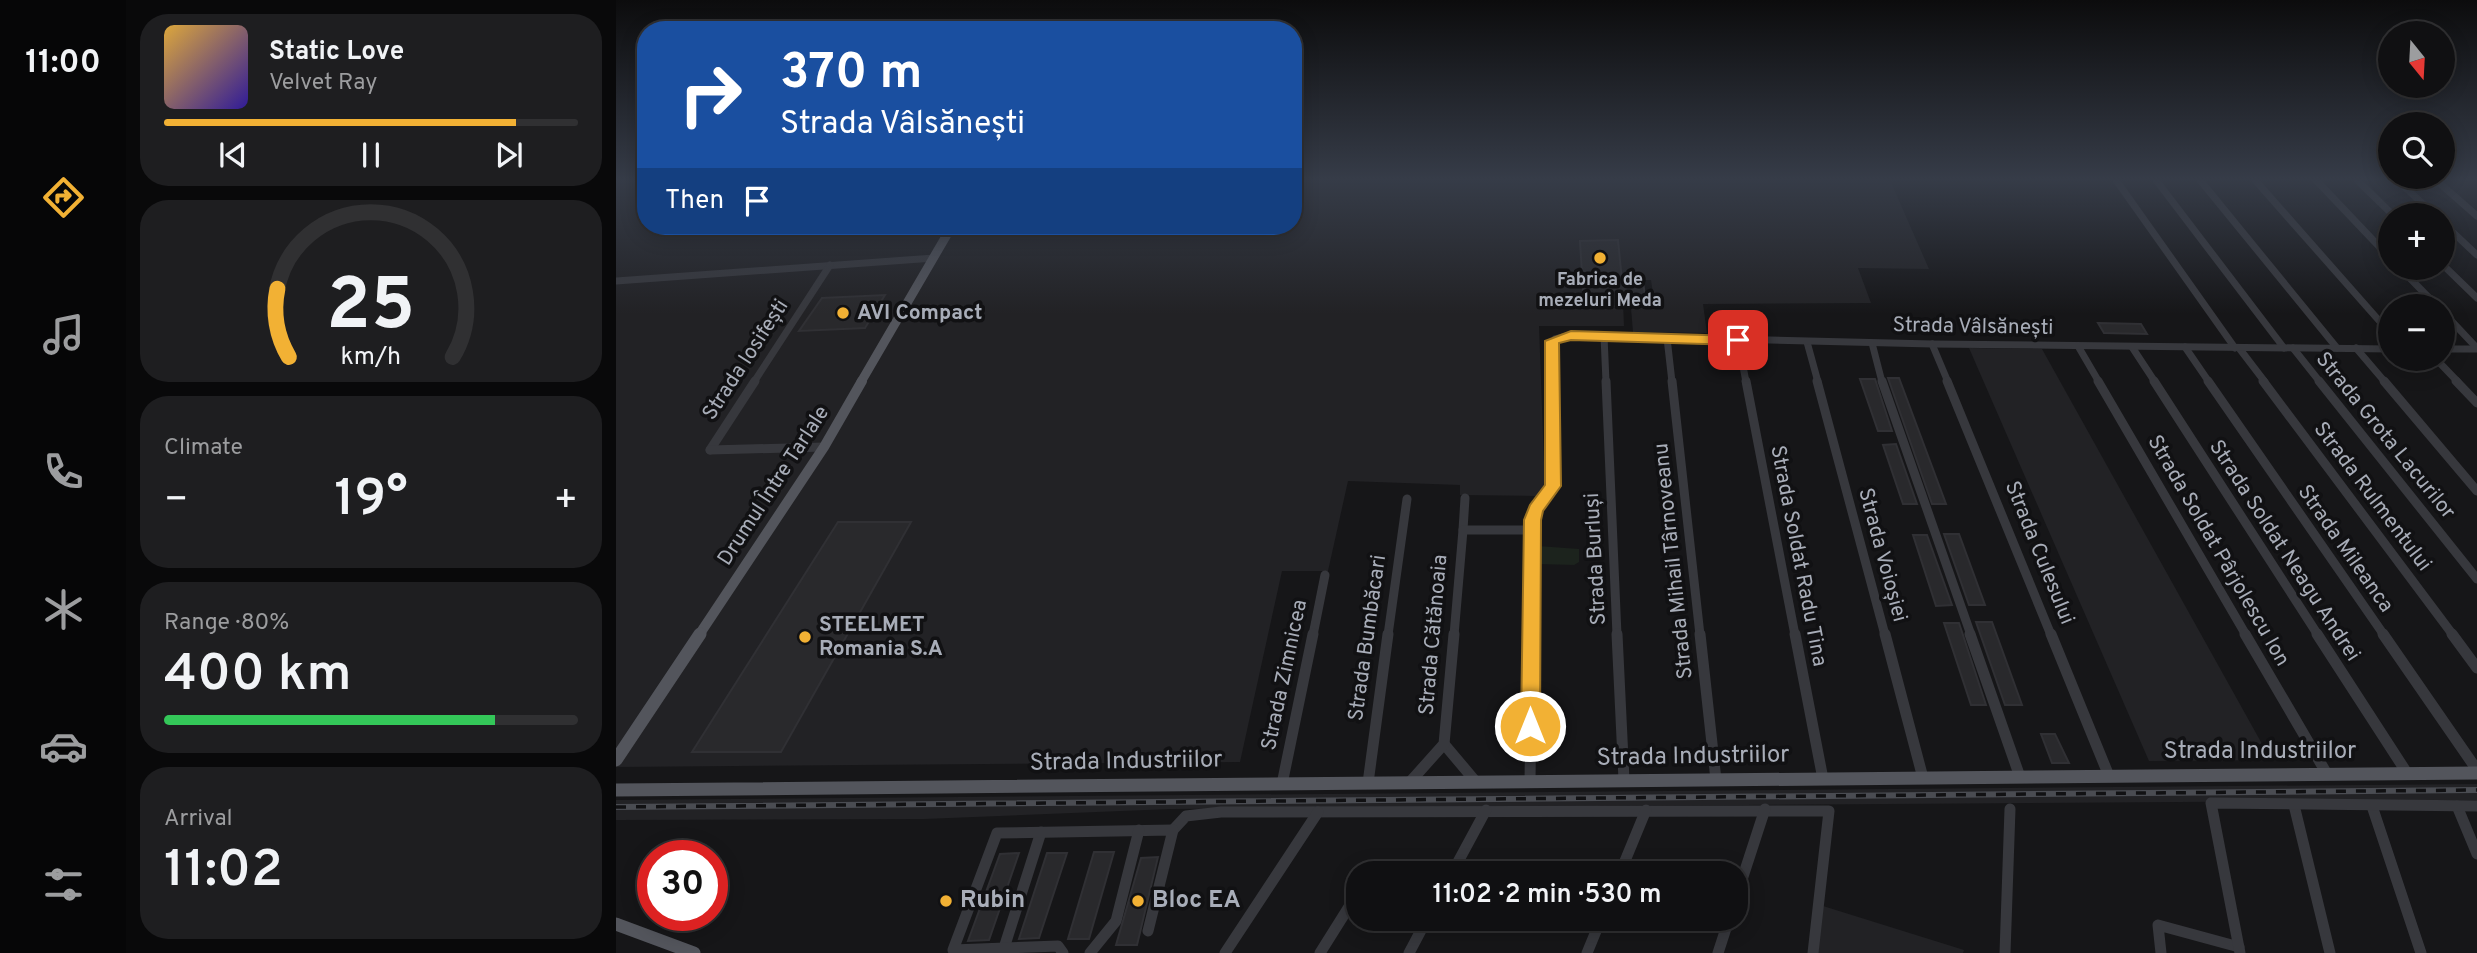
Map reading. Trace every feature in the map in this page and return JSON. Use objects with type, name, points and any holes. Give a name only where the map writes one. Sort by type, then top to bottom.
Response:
[{"type":"main road","name":"Drumul Între Tarlale","points":[[616,760],[824,447],[947,235]]},
{"type":"main road","name":"Strada Industriilor","points":[[616,790],[2407,774],[2477,771]]},
{"type":"main road","points":[[616,924],[694,953]]},
{"type":"street","name":"Strada Rulmentului","points":[[2148,224],[2237,348],[2477,668]]},
{"type":"street","name":"Strada Grota Lacurilor","points":[[2191,224],[2477,579]]},
{"type":"street","points":[[2236,224],[2337,348]]},
{"type":"street","points":[[2294,224],[2378,319]]},
{"type":"street","points":[[2358,224],[2378,245]]},
{"type":"street","points":[[2455,234],[2477,255]]},
{"type":"street","points":[[616,281],[934,257]]},
{"type":"street","name":"Strada Iosifești","points":[[824,447],[710,450],[830,265]]},
{"type":"street","points":[[2455,277],[2477,298]]},
{"type":"street","points":[[2412,280],[2425,294]]},
{"type":"street","points":[[2455,325],[2477,348]]},
{"type":"street","name":"Strada Vâlsănești","points":[[1532,530],[1536,509],[1553,486],[1551,346],[1555,339],[1604,336],[1807,342],[2378,349]]},
{"type":"street","name":"Strada Burluși","points":[[1604,336],[1624,780]]},
{"type":"street","name":"Strada Mihail Târnoveanu","points":[[1667,338],[1716,780]]},
{"type":"street","name":"Strada Soldat Radu Tina","points":[[1738,340],[1823,779]]},
{"type":"street","name":"Strada Voioșiei","points":[[1807,342],[1923,778]]},
{"type":"street","points":[[1872,343],[1883,385],[2020,777]]},
{"type":"street","name":"Strada Culesului","points":[[1932,344],[2109,776]]},
{"type":"street","name":"Strada Soldat Pârjolescu Ion","points":[[2078,346],[2328,774]]},
{"type":"street","name":"Strada Soldat Neagu Andrei","points":[[2132,347],[2407,774]]},
{"type":"street","name":"Strada Mileanca","points":[[2185,347],[2477,771]]},
{"type":"street","points":[[2356,348],[2477,491]]},
{"type":"street","points":[[2455,349],[2477,348]]},
{"type":"street","points":[[2447,371],[2477,403]]},
{"type":"street","name":"Strada Cătănoaia","points":[[1409,782],[1444,744],[1465,498]]},
{"type":"street","name":"Strada Bumbăcari","points":[[1368,783],[1407,499]]},
{"type":"street","name":"Strada Cătănoaia","points":[[1463,530],[1532,530]]},
{"type":"street","points":[[1530,781],[1532,530]]},
{"type":"street","name":"Strada Zimnicea","points":[[1282,783],[1325,575]]},
{"type":"street","name":"Strada Cătănoaia","points":[[1444,744],[1476,782]]},
{"type":"street","points":[[2161,953],[2158,925],[2239,950],[2211,803],[2477,806]]},
{"type":"street","points":[[2294,805],[2330,953]]},
{"type":"street","points":[[2372,806],[2421,953]]},
{"type":"street","points":[[2457,806],[2477,854]]},
{"type":"street","points":[[1748,861],[1765,809]]},
{"type":"street","points":[[2005,953],[2010,809]]},
{"type":"street","points":[[1149,931],[1173,830],[1191,814],[1486,810],[1829,811],[1813,953]]},
{"type":"street","points":[[1458,861],[1486,810]]},
{"type":"street","points":[[1625,861],[1646,810]]},
{"type":"street","points":[[1225,953],[1318,812]]},
{"type":"street","points":[[1063,953],[1058,946],[953,950],[997,833],[1173,830]]},
{"type":"street","points":[[1090,953],[1116,921],[1139,831]]},
{"type":"street","points":[[1008,949],[1041,832]]},
{"type":"street","points":[[1320,953],[1346,912]]},
{"type":"street","points":[[1409,953],[1421,931]]},
{"type":"street","points":[[1587,953],[1596,931]]},
{"type":"street","points":[[1718,953],[1725,931]]},
{"type":"shaded area","points":[[616,224],[637,224],[637,235],[1302,235],[1302,224],[1909,224],[1929,269],[1858,268],[1871,303],[1703,304],[1707,333],[1633,332],[1631,308],[1655,307],[1651,280],[1622,280],[1624,326],[1539,326],[1545,490],[1536,496],[1460,495],[1460,485],[1348,481],[1328,571],[1282,571],[1240,762],[616,767]]},
{"type":"shaded area","points":[[1969,348],[2042,349],[2271,760],[2149,761]]},
{"type":"shaded area","points":[[1538,546],[1579,549],[1579,562],[1574,565],[1538,564]]},
{"type":"shaded area","points":[[2477,784],[2477,800],[1171,809],[924,819],[616,820],[616,800]]},
{"type":"shaded area","points":[[1823,906],[1964,950],[1963,953],[1817,953]]},
{"type":"building","name":"Fabrica de mezeluri Meda","points":[[1618,240],[1622,281],[1643,281],[1646,305],[1584,307],[1580,241]]},
{"type":"building","name":"AVI Compact","points":[[885,295],[865,328],[799,331],[822,298]]},
{"type":"building","points":[[2098,323],[2141,324],[2147,334],[2104,333]]},
{"type":"building","points":[[1888,378],[1899,378],[1946,504],[1932,504]]},
{"type":"building","points":[[1860,379],[1875,379],[1892,431],[1878,431]]},
{"type":"building","points":[[1896,444],[1917,504],[1903,504],[1883,445]]},
{"type":"building","name":"STEELMET Romania S.A","points":[[838,522],[911,522],[781,752],[692,752]]},
{"type":"building","points":[[1944,534],[1959,534],[1985,605],[1969,605]]},
{"type":"building","points":[[1913,535],[1927,535],[1952,605],[1936,606]]},
{"type":"building","points":[[1976,622],[1992,622],[2022,705],[2005,705]]},
{"type":"building","points":[[1944,623],[1959,623],[1986,705],[1971,705]]},
{"type":"building","points":[[2041,734],[2055,734],[2069,763],[2052,763]]},
{"type":"building","points":[[1094,852],[1114,852],[1089,939],[1068,939]]},
{"type":"building","points":[[1019,853],[989,940],[968,941],[1000,854]]},
{"type":"building","points":[[1047,853],[1067,853],[1039,938],[1019,939]]},
{"type":"building","name":"Bloc EA","points":[[1158,857],[1137,945],[1116,945],[1141,858]]},
{"type":"railway","points":[[616,807],[2477,790]]},
{"type":"place","name":"Fabrica de mezeluri Meda","points":[[1600,258]]},
{"type":"place","name":"AVI Compact","points":[[843,313]]},
{"type":"place","name":"STEELMET Romania S.A","points":[[805,637]]},
{"type":"place","name":"Rubin","points":[[946,901]]},
{"type":"place","name":"Bloc EA","points":[[1138,901]]},
{"type":"route","points":[[1530,726],[1533,515],[1553,486],[1552,341],[1571,335],[1738,340]]}]
